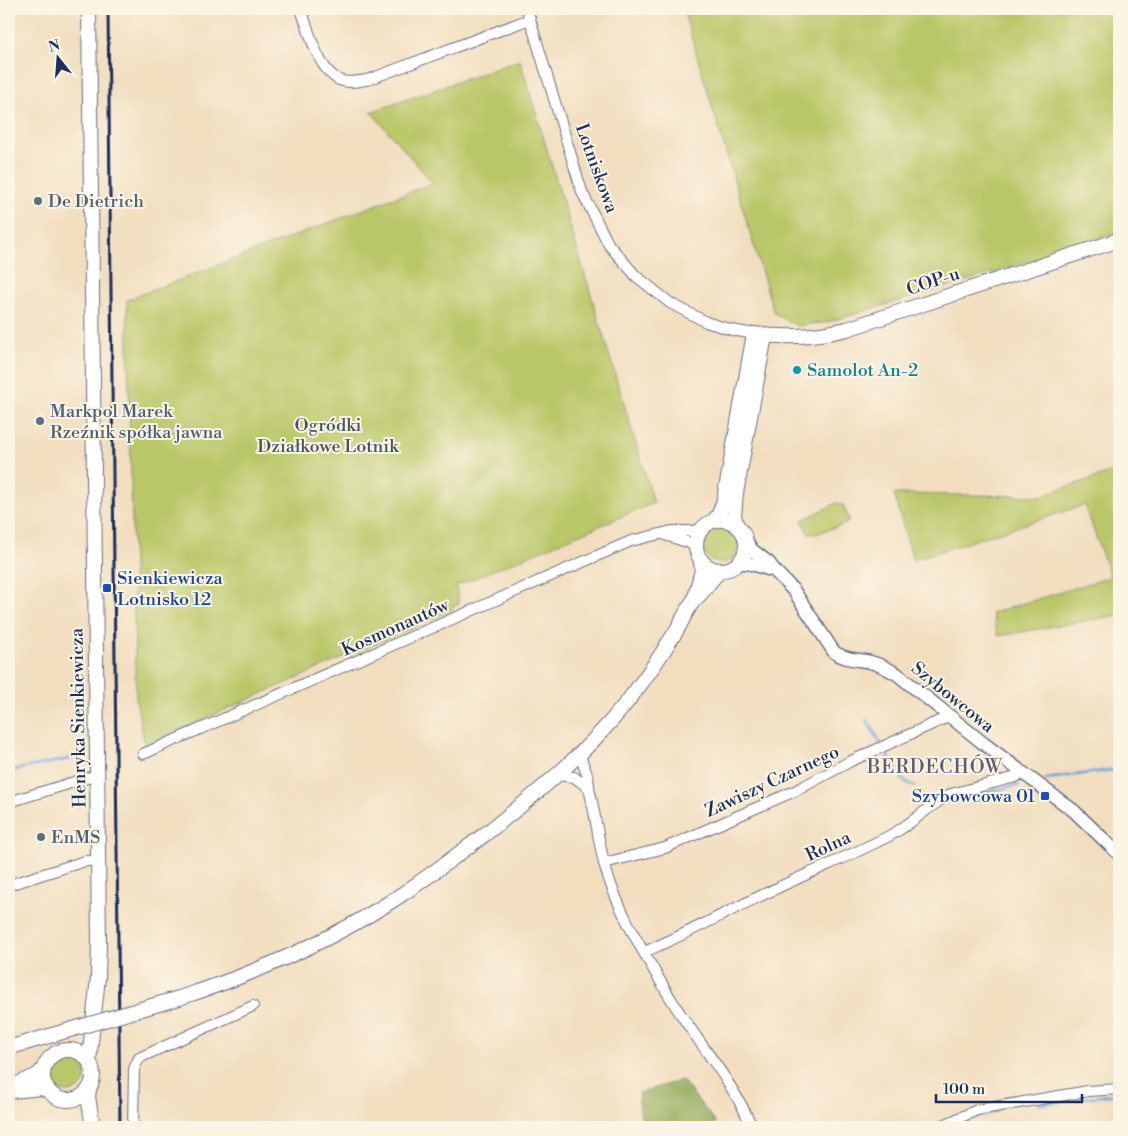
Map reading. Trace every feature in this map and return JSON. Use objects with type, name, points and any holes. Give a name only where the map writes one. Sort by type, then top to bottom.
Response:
[{"type":"main road","name":"Henryka Sienkiewicza","points":[[89,9],[98,860],[98,977],[89,1061]]},
{"type":"main road","name":"COP-u","points":[[759,335],[802,337],[847,329],[1119,240]]},
{"type":"main road","points":[[694,600],[702,570],[697,538],[719,514],[724,500],[759,335]]},
{"type":"main road","points":[[12,1047],[221,984],[272,964],[351,925],[401,895],[449,862],[518,809],[580,754],[604,729],[640,685],[673,636],[694,600],[713,576],[722,570],[734,567],[745,554],[746,541],[737,526],[734,516],[759,335]]},
{"type":"main road","points":[[708,525],[725,520],[737,526]]},
{"type":"main road","points":[[699,555],[711,568],[722,570]]},
{"type":"main road","name":"Henryka Sienkiewicza","points":[[68,1050],[76,1045],[92,1019]]},
{"type":"main road","points":[[9,1088],[38,1075],[50,1057],[61,1051],[68,1050],[80,1053],[89,1061],[92,1066],[93,1078],[88,1089],[80,1096],[69,1100]]},
{"type":"main road","points":[[44,1068],[44,1080],[49,1090]]},
{"type":"main road","points":[[9,1092],[41,1088],[49,1090],[58,1097],[75,1103],[92,1127]]},
{"type":"main road","points":[[88,1089],[92,1127]]},
{"type":"street","points":[[301,9],[321,61],[329,72],[339,80],[348,82],[370,79],[530,19]]},
{"type":"street","name":"Lotniskowa","points":[[527,9],[582,192],[608,245],[636,276],[670,303],[706,322],[732,330],[759,335]]},
{"type":"street","name":"Kosmonautów","points":[[143,754],[631,540],[672,531],[693,531],[708,525]]},
{"type":"street","points":[[662,534],[690,544],[699,555]]},
{"type":"street","name":"Szybowcowa","points":[[746,541],[752,550],[769,563],[794,591],[834,652],[841,657],[882,666],[897,674],[983,743],[1074,811],[1119,854]]},
{"type":"street","points":[[738,563],[746,562],[765,569],[774,570]]},
{"type":"street","name":"Zawiszy Czarnego","points":[[604,863],[665,848],[797,790],[849,762],[950,716]]},
{"type":"street","points":[[580,754],[581,761],[589,777],[589,788],[604,863],[624,914],[672,1000],[730,1085],[752,1127]]},
{"type":"street","name":"Rolna","points":[[644,952],[889,836],[951,794],[1016,777],[1022,772]]},
{"type":"street","points":[[558,774],[574,777],[589,788]]},
{"type":"street","points":[[9,802],[97,775]]},
{"type":"street","points":[[9,886],[84,861],[98,860]]},
{"type":"street","points":[[133,1127],[134,1069],[139,1058],[253,1006]]},
{"type":"street","points":[[939,1127],[977,1110],[1088,1091],[1119,1089]]},
{"type":"green space","points":[[683,9],[1119,9],[1119,232],[986,275],[828,322],[797,326],[774,313]]},
{"type":"green space","name":"Ogródki Działkowe Lotnik","points":[[520,60],[654,503],[456,586],[459,604],[453,606],[452,610],[145,745],[136,700],[127,300],[433,183],[371,112]]},
{"type":"green space","points":[[1119,470],[1119,615],[998,636],[992,613],[1110,577],[1085,505],[913,560],[894,494],[1039,496]]},
{"type":"green space","points":[[837,503],[843,505],[849,519],[847,523],[816,534],[808,533],[802,520]]},
{"type":"green space","points":[[721,527],[728,528],[734,532],[738,538],[738,552],[734,558],[728,562],[721,563],[714,562],[708,558],[704,552],[703,545],[704,538],[708,532],[714,528]]},
{"type":"green space","points":[[68,1056],[75,1057],[81,1061],[85,1067],[85,1081],[81,1087],[75,1091],[68,1092],[61,1091],[55,1087],[51,1081],[50,1074],[51,1067],[55,1061],[61,1057]]},
{"type":"green space","points":[[682,1080],[716,1123],[700,1127],[642,1127],[638,1093]]},
{"type":"waterway","points":[[867,720],[881,744]]},
{"type":"waterway","points":[[884,750],[903,780],[914,786]]},
{"type":"waterway","points":[[9,771],[79,757]]},
{"type":"waterway","points":[[1046,779],[1119,769]]},
{"type":"waterway","points":[[950,799],[1018,785]]},
{"type":"waterway","points":[[1040,1104],[1116,1094]]},
{"type":"waterway","points":[[956,1127],[975,1117],[997,1111]]},
{"type":"railway","points":[[108,9],[120,1127]]},
{"type":"place","name":"De Dietrich","points":[[38,201]]},
{"type":"place","name":"Samolot An-2","points":[[797,370]]},
{"type":"place","name":"Markpol Marek Rzeźnik spółka jawna","points":[[40,421]]},
{"type":"place","name":"Sienkiewicza Lotnisko 12","points":[[107,588]]},
{"type":"place","name":"Szybowcowa 01","points":[[1045,796]]},
{"type":"place","name":"EnMS","points":[[41,837]]},
{"type":"district","name":"BERDECHÓW","points":[[935,766]]}]
